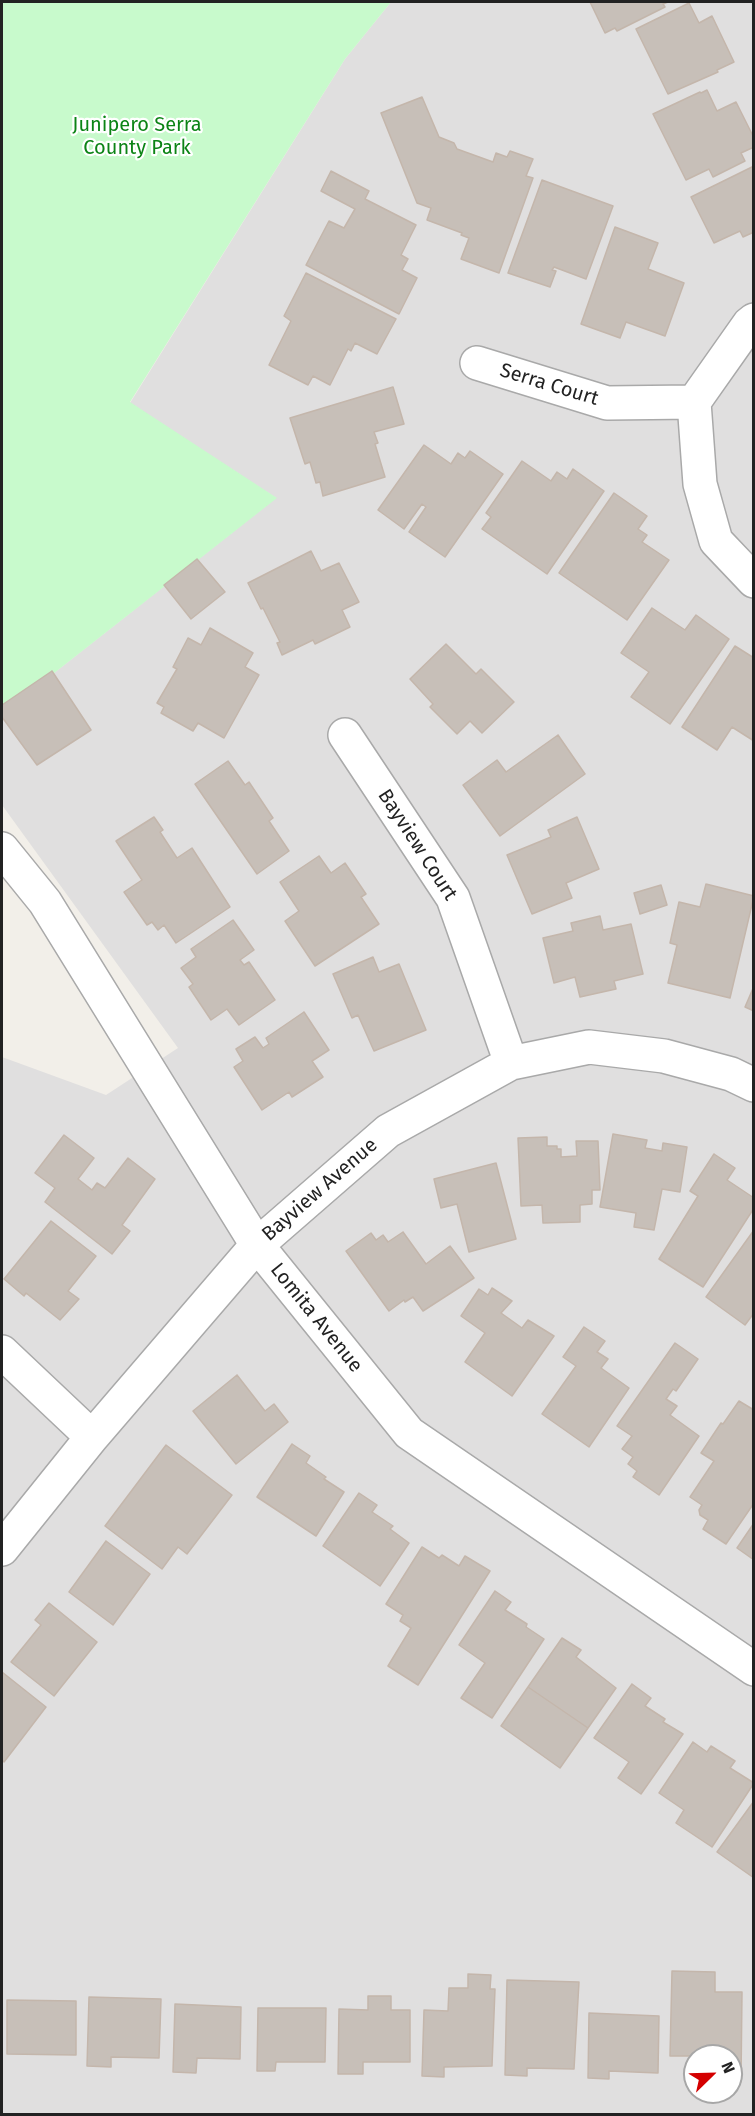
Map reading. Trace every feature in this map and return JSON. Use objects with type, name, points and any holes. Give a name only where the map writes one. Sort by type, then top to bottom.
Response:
[{"type":"street","points":[[753,320],[694,402],[700,484],[716,541],[753,580]]},
{"type":"street","name":"Serra Court","points":[[477,363],[607,404],[694,402]]},
{"type":"street","name":"Bayview Court","points":[[345,735],[453,898],[511,1063]]},
{"type":"street","name":"Lomita Avenue","points":[[2,849],[45,902],[257,1245],[409,1433],[753,1669]]},
{"type":"street","name":"Bayview Avenue","points":[[2,1549],[92,1437],[257,1245],[388,1131],[511,1063],[589,1047],[664,1056],[731,1074],[753,1085]]},
{"type":"street","points":[[2,1352],[92,1437]]},
{"type":"shaded area","points":[[391,2],[753,2],[753,2114],[2,2114],[2,1057],[106,1095],[178,1048],[2,805],[2,714],[276,498],[130,403],[345,59]]},
{"type":"green space","name":"Junipero Serra County Park","points":[[2,2],[391,2],[345,59],[130,402],[277,498],[2,714]]},
{"type":"building","points":[[590,2],[668,2],[663,4],[665,7],[617,31],[615,28],[605,33]]},
{"type":"building","points":[[689,3],[699,23],[712,16],[734,62],[717,70],[718,72],[668,94],[636,29]]},
{"type":"building","points":[[707,90],[717,111],[736,102],[754,138],[754,147],[741,153],[745,161],[713,177],[709,169],[686,180],[653,114]]},
{"type":"building","points":[[422,97],[439,137],[454,143],[457,149],[493,162],[496,153],[507,157],[510,151],[533,159],[526,176],[533,178],[499,273],[461,259],[469,238],[461,235],[462,233],[427,220],[431,208],[417,203],[381,113]]},
{"type":"building","points":[[754,166],[754,232],[743,237],[740,231],[714,243],[691,197]]},
{"type":"building","points":[[331,171],[369,191],[365,199],[416,225],[401,255],[408,259],[402,270],[417,278],[399,314],[306,265],[329,221],[344,228],[355,209],[321,191]]},
{"type":"building","points":[[542,180],[613,206],[586,279],[554,267],[552,270],[556,271],[550,287],[508,273]]},
{"type":"building","points":[[615,227],[658,243],[648,269],[684,283],[665,336],[626,322],[620,338],[581,324]]},
{"type":"building","points":[[306,273],[396,319],[377,354],[355,343],[351,351],[348,349],[330,385],[313,376],[308,385],[269,365],[291,321],[284,316]]},
{"type":"building","points":[[393,387],[404,424],[374,432],[378,443],[375,444],[385,477],[323,496],[320,482],[316,483],[310,462],[305,464],[290,418]]},
{"type":"building","points":[[424,445],[451,464],[458,453],[465,458],[470,451],[503,474],[445,557],[409,532],[426,507],[422,504],[404,529],[378,510]]},
{"type":"building","points":[[522,461],[551,481],[557,472],[567,479],[573,469],[604,491],[547,574],[482,529],[491,517],[486,513]]},
{"type":"building","points":[[614,493],[647,516],[638,529],[647,535],[642,542],[669,560],[627,620],[559,573]]},
{"type":"building","points":[[311,551],[321,571],[339,563],[359,602],[342,610],[350,627],[315,644],[313,640],[282,655],[277,643],[280,642],[248,583]]},
{"type":"building","points":[[197,559],[225,592],[191,619],[164,585]]},
{"type":"building","points":[[652,608],[685,630],[696,615],[729,639],[670,724],[631,697],[649,672],[621,653]]},
{"type":"building","points":[[210,628],[253,653],[245,667],[259,675],[224,738],[198,723],[193,731],[161,713],[164,707],[157,703],[177,669],[173,667],[188,638],[201,645]]},
{"type":"building","points":[[446,644],[476,674],[481,669],[514,702],[482,733],[470,721],[457,734],[430,707],[433,704],[410,679]]},
{"type":"building","points":[[735,646],[754,658],[754,741],[732,727],[717,750],[682,727]]},
{"type":"building","points":[[52,671],[91,730],[37,765],[2,717],[2,705]]},
{"type":"building","points":[[558,735],[585,774],[500,836],[463,785],[497,760],[506,772]]},
{"type":"building","points":[[228,761],[245,785],[249,782],[273,818],[269,821],[289,851],[257,874],[195,784]]},
{"type":"building","points":[[154,817],[163,830],[160,832],[177,858],[192,848],[230,907],[176,943],[164,925],[158,930],[152,922],[147,925],[124,892],[142,880],[116,841]]},
{"type":"building","points":[[577,817],[599,869],[566,883],[572,898],[532,914],[507,855],[551,837],[548,830]]},
{"type":"building","points":[[319,856],[331,873],[345,863],[366,894],[361,897],[379,924],[315,966],[285,921],[299,911],[280,882]]},
{"type":"building","points":[[706,884],[754,896],[730,998],[668,983],[677,945],[670,943],[679,902],[700,907]]},
{"type":"building","points":[[661,885],[667,905],[640,914],[634,893]]},
{"type":"building","points":[[600,916],[603,930],[631,924],[643,974],[614,981],[616,989],[580,997],[575,977],[554,983],[543,938],[573,931],[571,923]]},
{"type":"building","points":[[233,920],[254,950],[240,960],[244,965],[249,962],[275,1000],[239,1025],[227,1009],[211,1020],[189,987],[193,984],[181,968],[196,957],[191,949]]},
{"type":"building","points":[[373,957],[379,972],[399,964],[426,1030],[374,1051],[358,1015],[352,1018],[333,974]]},
{"type":"building","points":[[754,986],[754,1011],[745,1007]]},
{"type":"building","points":[[304,1012],[329,1050],[312,1061],[323,1077],[292,1097],[289,1092],[262,1110],[234,1067],[243,1061],[236,1049],[255,1037],[263,1048],[269,1044],[266,1038]]},
{"type":"building","points":[[613,1134],[647,1140],[645,1148],[662,1151],[663,1143],[687,1147],[680,1192],[662,1189],[654,1230],[634,1227],[636,1213],[600,1207]]},
{"type":"building","points":[[64,1135],[94,1158],[78,1179],[92,1190],[97,1183],[105,1188],[128,1158],[155,1179],[122,1225],[130,1231],[112,1254],[45,1202],[55,1188],[35,1173]]},
{"type":"building","points":[[547,1137],[547,1146],[557,1146],[557,1149],[561,1149],[561,1157],[577,1156],[576,1141],[598,1141],[600,1190],[592,1190],[592,1204],[580,1205],[580,1222],[543,1223],[542,1205],[521,1206],[518,1138]]},
{"type":"building","points":[[714,1154],[735,1168],[727,1180],[754,1198],[754,1208],[703,1287],[659,1259],[698,1196],[690,1191]]},
{"type":"building","points":[[496,1163],[516,1239],[469,1252],[457,1204],[441,1208],[434,1179]]},
{"type":"building","points":[[51,1221],[96,1256],[68,1291],[79,1299],[60,1320],[26,1293],[24,1296],[4,1279]]},
{"type":"building","points":[[754,1230],[754,1313],[745,1325],[706,1297]]},
{"type":"building","points":[[403,1232],[426,1264],[450,1246],[474,1278],[423,1311],[413,1297],[405,1302],[404,1300],[389,1311],[346,1251],[371,1233],[376,1240],[383,1235],[388,1242]]},
{"type":"building","points":[[492,1288],[512,1301],[501,1313],[522,1328],[528,1320],[554,1336],[512,1396],[465,1362],[485,1333],[461,1316],[479,1289],[488,1295]]},
{"type":"building","points":[[584,1327],[605,1341],[597,1352],[608,1359],[601,1368],[629,1388],[589,1447],[542,1414],[576,1366],[563,1357]]},
{"type":"building","points":[[675,1343],[698,1359],[676,1391],[673,1389],[666,1399],[677,1406],[670,1415],[699,1436],[659,1495],[633,1477],[637,1471],[628,1464],[633,1457],[622,1449],[632,1436],[617,1426]]},
{"type":"building","points":[[237,1375],[265,1411],[274,1404],[288,1422],[236,1464],[193,1411]]},
{"type":"building","points":[[739,1401],[754,1410],[754,1503],[726,1544],[703,1529],[708,1520],[700,1515],[699,1510],[702,1505],[690,1497],[714,1461],[701,1453]]},
{"type":"building","points":[[292,1444],[310,1456],[306,1463],[344,1492],[316,1536],[257,1497]]},
{"type":"building","points":[[166,1445],[232,1495],[187,1554],[178,1547],[162,1569],[105,1526]]},
{"type":"building","points":[[359,1493],[377,1505],[372,1512],[393,1526],[390,1529],[409,1543],[380,1586],[323,1546]]},
{"type":"building","points":[[754,1523],[754,1560],[737,1548]]},
{"type":"building","points":[[106,1541],[150,1574],[113,1625],[69,1592]]},
{"type":"building","points":[[422,1547],[439,1558],[442,1555],[459,1566],[465,1556],[490,1571],[418,1685],[388,1666],[411,1628],[400,1621],[403,1615],[386,1604]]},
{"type":"building","points":[[495,1591],[511,1602],[505,1610],[527,1624],[526,1627],[544,1639],[492,1718],[461,1698],[485,1663],[459,1645]]},
{"type":"building","points":[[49,1603],[97,1642],[54,1696],[11,1662],[41,1625],[35,1620]]},
{"type":"building","points":[[562,1638],[581,1650],[576,1657],[616,1688],[588,1728],[528,1687]]},
{"type":"building","points":[[2,1672],[46,1707],[4,1762],[2,1760]]},
{"type":"building","points":[[632,1684],[651,1698],[645,1706],[665,1719],[663,1722],[683,1734],[641,1794],[618,1778],[629,1762],[594,1738]]},
{"type":"building","points":[[528,1687],[588,1728],[560,1768],[501,1726]]},
{"type":"building","points":[[693,1742],[707,1752],[711,1746],[735,1761],[730,1768],[754,1783],[712,1847],[676,1823],[684,1810],[659,1793]]},
{"type":"building","points":[[754,1801],[754,1878],[717,1852]]},
{"type":"building","points":[[672,1971],[715,1972],[715,1992],[742,1992],[741,2044],[683,2044],[683,2056],[670,2056]]},
{"type":"building","points":[[468,1974],[491,1975],[490,1989],[495,1989],[492,2066],[444,2067],[444,2077],[422,2076],[424,2010],[448,2011],[449,1988],[468,1988]]},
{"type":"building","points":[[507,1980],[579,1982],[574,2069],[527,2068],[527,2076],[505,2075]]},
{"type":"building","points":[[368,1996],[391,1996],[391,2010],[410,2010],[410,2062],[363,2062],[363,2074],[338,2074],[339,2009],[368,2010]]},
{"type":"building","points":[[89,1997],[161,1999],[159,2058],[111,2057],[111,2067],[87,2066]]},
{"type":"building","points":[[7,2000],[76,2001],[76,2055],[7,2054]]},
{"type":"building","points":[[175,2004],[241,2007],[240,2059],[197,2058],[196,2073],[173,2072]]},
{"type":"building","points":[[258,2008],[326,2008],[325,2062],[276,2062],[275,2071],[257,2071]]},
{"type":"building","points":[[589,2013],[659,2016],[658,2073],[609,2071],[609,2079],[588,2078]]}]
